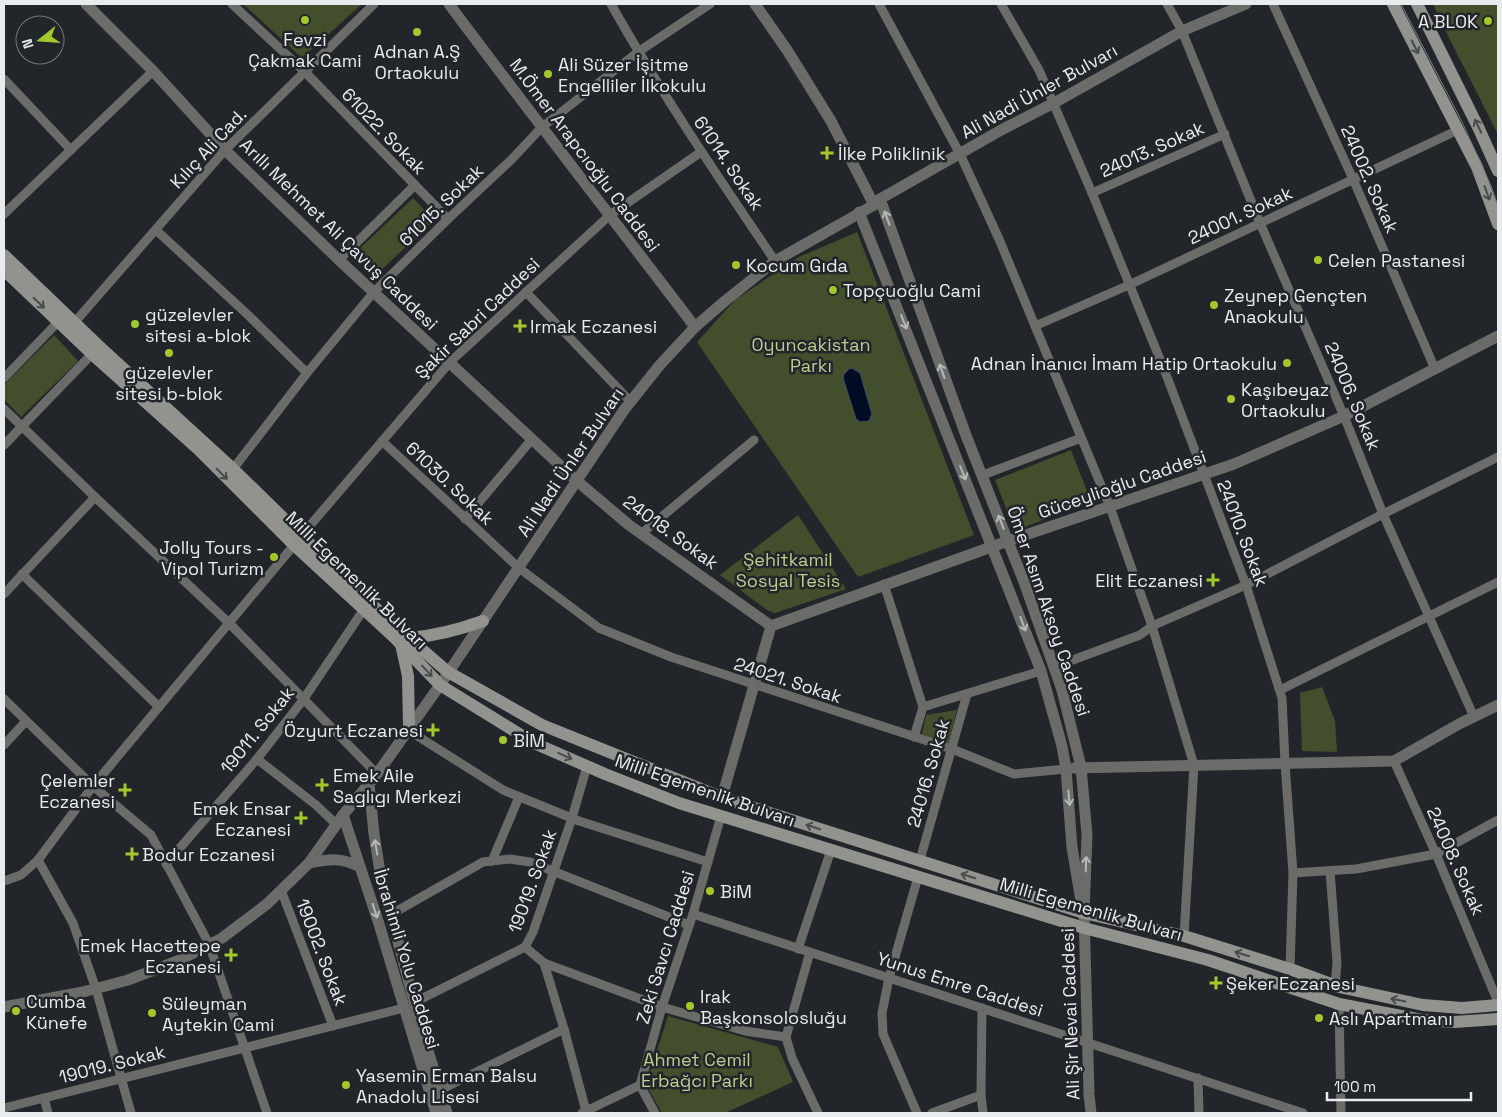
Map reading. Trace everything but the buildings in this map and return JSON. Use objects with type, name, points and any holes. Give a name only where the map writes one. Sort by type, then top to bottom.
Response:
[{"type":"main road","points":[[1393,4],[1477,167],[1498,224]]},
{"type":"main road","points":[[1417,4],[1498,171]]},
{"type":"main road","name":"Milli Egemenlik Bulvarı","points":[[4,255],[74,323],[233,469],[364,609],[448,672],[542,725],[722,797],[1084,913],[1184,936],[1290,969],[1335,986],[1423,1005],[1462,1008],[1498,1003]]},
{"type":"main road","name":"Milli Egemenlik Bulvarı","points":[[4,270],[92,354],[389,621],[440,686],[534,743],[679,803],[1084,928],[1208,960],[1339,1004],[1422,1020],[1454,1022],[1498,1019]]},
{"type":"main road","points":[[409,729],[405,641],[455,631],[483,621]]},
{"type":"street","name":"Arıllı Mehmet Ali Çavuş Caddesi","points":[[86,4],[153,71],[226,150],[372,293],[450,362],[577,481]]},
{"type":"street","name":"61022. Sokak","points":[[232,4],[305,72],[448,219]]},
{"type":"street","name":"Kılıç Ali Cad.","points":[[74,323],[226,150],[374,4]]},
{"type":"street","name":"M.Ömer Arapcıoğlu Caddesi","points":[[449,4],[541,128],[610,215],[695,328]]},
{"type":"street","name":"61014. Sokak","points":[[611,4],[638,52],[701,152],[775,261]]},
{"type":"street","name":"61015. Sokak","points":[[233,469],[372,293],[512,160],[541,128],[638,52],[710,4]]},
{"type":"street","name":"Ömer Asım Aksoy Caddesi","points":[[755,4],[787,50],[831,121],[877,202],[1008,540],[1062,690],[1081,767],[1087,835],[1084,913]]},
{"type":"street","points":[[879,4],[960,154],[999,239],[1110,507],[1152,626],[1194,765],[1184,936]]},
{"type":"street","name":"24010. Sokak","points":[[1001,4],[1039,70],[1054,103],[1164,370],[1246,585],[1280,690],[1294,873],[1290,969]]},
{"type":"street","name":"24006. Sokak","points":[[1167,4],[1182,31],[1260,223],[1344,416],[1383,514],[1474,717]]},
{"type":"street","name":"Ali Nadi Ünler Bulvarı","points":[[4,1007],[96,989],[128,980],[180,960],[222,938],[267,904],[308,863],[377,774],[440,686],[630,402],[659,366],[725,300],[775,261],[1003,129],[1054,103],[1182,31],[1246,4]]},
{"type":"street","name":"24002. Sokak","points":[[1273,4],[1353,179],[1435,369]]},
{"type":"street","points":[[4,214],[153,71]]},
{"type":"street","points":[[4,79],[71,150]]},
{"type":"street","name":"24001. Sokak","points":[[1035,326],[1129,285],[1458,130]]},
{"type":"street","name":"24013. Sokak","points":[[1092,193],[1225,134]]},
{"type":"street","name":"Şakir Sabri Caddesi","points":[[4,881],[21,875],[38,860],[93,786],[298,540],[450,362],[610,215],[701,152]]},
{"type":"street","points":[[339,260],[414,185]]},
{"type":"street","name":"Ömer Asım Aksoy Caddesi","points":[[859,212],[1041,671],[1062,746],[1066,769],[1072,847],[1079,896],[1084,913]]},
{"type":"street","points":[[156,230],[248,315],[307,373]]},
{"type":"street","points":[[526,292],[630,402]]},
{"type":"street","points":[[4,378],[58,322]]},
{"type":"street","name":"Güceylioğlu Caddesi","points":[[771,626],[1008,540],[1234,464],[1344,416],[1498,336]]},
{"type":"street","points":[[4,445],[92,354]]},
{"type":"street","points":[[4,409],[94,497],[229,623],[377,774]]},
{"type":"street","points":[[983,475],[1081,438]]},
{"type":"street","points":[[465,518],[532,439]]},
{"type":"street","points":[[641,534],[754,440]]},
{"type":"street","name":"61030. Sokak","points":[[382,441],[519,568]]},
{"type":"street","points":[[1054,668],[1140,635],[1152,626],[1246,585],[1498,457]]},
{"type":"street","name":"24018. Sokak","points":[[577,481],[641,534],[771,626]]},
{"type":"street","points":[[4,594],[94,497]]},
{"type":"street","name":"24021. Sokak","points":[[519,568],[599,628],[671,657],[754,686],[914,737],[1014,774],[1066,769]]},
{"type":"street","points":[[22,574],[159,707]]},
{"type":"street","points":[[1280,690],[1498,582]]},
{"type":"street","points":[[884,584],[923,707],[914,737]]},
{"type":"street","name":"19011. Sokak","points":[[166,864],[256,759],[303,700],[364,609]]},
{"type":"street","points":[[722,797],[771,626]]},
{"type":"street","points":[[923,707],[1041,671]]},
{"type":"street","name":"24016. Sokak","points":[[920,860],[967,694]]},
{"type":"street","points":[[4,699],[93,786],[151,835],[209,944],[267,1113]]},
{"type":"street","points":[[1066,769],[1081,767],[1394,761],[1498,705]]},
{"type":"street","points":[[4,745],[26,721]]},
{"type":"street","points":[[409,729],[503,790],[572,818],[708,862]]},
{"type":"street","points":[[256,759],[316,805],[340,820]]},
{"type":"street","name":"24008. Sokak","points":[[1394,761],[1436,854],[1498,1003]]},
{"type":"street","name":"19019. Sokak","points":[[415,1002],[525,948],[533,932],[572,818],[587,766]]},
{"type":"street","points":[[369,784],[381,878],[447,1113]]},
{"type":"street","points":[[492,861],[519,797]]},
{"type":"street","name":"Zeki Savcı Caddesi","points":[[640,1085],[662,1007],[690,925],[721,816]]},
{"type":"street","name":"İbrahimli Yolu Caddesi","points":[[340,820],[360,867],[379,924],[436,1113]]},
{"type":"street","points":[[1294,873],[1356,870],[1436,854],[1498,820]]},
{"type":"street","points":[[798,949],[831,850]]},
{"type":"street","points":[[390,915],[483,862],[510,858],[530,862],[553,870],[690,925]]},
{"type":"street","points":[[308,863],[337,859],[349,861],[360,867]]},
{"type":"street","points":[[38,860],[73,923],[96,989],[131,1113]]},
{"type":"street","points":[[1330,871],[1337,963],[1335,986]]},
{"type":"street","points":[[917,1113],[883,1034],[882,1013],[889,978],[918,877]]},
{"type":"street","name":"19002. Sokak","points":[[281,890],[333,1026]]},
{"type":"street","name":"Ali Şir Nevai Caddesi","points":[[1084,913],[1087,1042],[1091,1113]]},
{"type":"street","name":"Yunus Emre Caddesi","points":[[693,914],[1303,1113]]},
{"type":"street","points":[[525,948],[544,963],[662,1007],[745,1031],[786,1037]]},
{"type":"street","points":[[810,952],[786,1037],[792,1058],[818,1113]]},
{"type":"street","points":[[544,963],[564,1029],[584,1112],[640,1085],[655,1113]]},
{"type":"street","points":[[1339,1004],[1341,1113]]},
{"type":"street","name":"19019. Sokak","points":[[4,1108],[404,1008]]},
{"type":"street","points":[[982,1008],[981,1095],[983,1113]]},
{"type":"street","points":[[440,1090],[564,1029]]},
{"type":"street","points":[[1198,1078],[1199,1113]]},
{"type":"street","points":[[932,1113],[981,1095]]},
{"type":"street","points":[[44,1098],[48,1113]]},
{"type":"green space","points":[[243,4],[362,4],[302,58]]},
{"type":"green space","points":[[1433,4],[1498,4],[1498,135],[1449,37]]},
{"type":"green space","points":[[413,198],[434,220],[374,277],[353,255]]},
{"type":"green space","name":"Oyuncakistan Parkı","points":[[857,232],[974,535],[858,577],[697,342],[735,300],[799,257]]},
{"type":"green space","points":[[54,335],[78,361],[21,417],[4,399],[4,385]]},
{"type":"green space","points":[[1071,450],[1091,501],[1015,531],[995,480]]},
{"type":"green space","name":"Şehitkamil Sosyal Tesis","points":[[798,515],[846,589],[775,613],[767,610],[720,575]]},
{"type":"green space","points":[[1322,687],[1335,721],[1337,752],[1302,751],[1300,693]]},
{"type":"green space","points":[[957,710],[948,744],[922,734],[926,715]]},
{"type":"green space","name":"Ahmet Cemil Erbağcı Parkı","points":[[668,1016],[778,1047],[793,1082],[725,1113],[662,1113],[646,1085]]},
{"type":"water","points":[[850,368],[860,373],[872,414],[869,421],[860,422],[856,419],[843,378]]},
{"type":"tram line","points":[[1401,4],[1462,122],[1498,206]]},
{"type":"place","name":"Fevzi Çakmak Cami","points":[[305,20]]},
{"type":"place","name":"A BLOK","points":[[1488,21]]},
{"type":"place","name":"Adnan A.Ş Ortaokulu","points":[[417,32]]},
{"type":"place","name":"Ali Süzer İşitme Engelliler İlkokulu","points":[[548,74]]},
{"type":"place","name":"İlke Poliklinik","points":[[827,153]]},
{"type":"place","name":"Celen Pastanesi","points":[[1318,260]]},
{"type":"place","name":"Kocum Gıda","points":[[736,265]]},
{"type":"place","name":"Topçuoğlu Cami","points":[[833,290]]},
{"type":"place","name":"Zeynep Gençten Anaokulu","points":[[1214,305]]},
{"type":"place","name":"güzelevler sitesi a-blok","points":[[135,324]]},
{"type":"place","name":"Irmak Eczanesi","points":[[520,326]]},
{"type":"place","name":"güzelevler sitesi b-blok","points":[[169,353]]},
{"type":"place","name":"Adnan İnanıcı İmam Hatip Ortaokulu","points":[[1287,363]]},
{"type":"place","name":"Kaşıbeyaz Ortaokulu","points":[[1231,399]]},
{"type":"place","name":"Jolly Tours - Vipol Turizm","points":[[274,557]]},
{"type":"place","name":"Elit Eczanesi","points":[[1213,580]]},
{"type":"place","name":"Özyurt Eczanesi","points":[[433,730]]},
{"type":"place","name":"BİM","points":[[503,740]]},
{"type":"place","name":"Emek Aile Saglıgı Merkezi","points":[[322,785]]},
{"type":"place","name":"Çelemler Eczanesi","points":[[125,790]]},
{"type":"place","name":"Emek Ensar Eczanesi","points":[[301,818]]},
{"type":"place","name":"Bodur Eczanesi","points":[[132,854]]},
{"type":"place","name":"BiM","points":[[710,891]]},
{"type":"place","name":"Emek Hacettepe Eczanesi","points":[[231,955]]},
{"type":"place","name":"Şeker Eczanesi","points":[[1216,983]]},
{"type":"place","name":"Irak Başkonsolosluğu","points":[[690,1006]]},
{"type":"place","name":"Cumba Künefe","points":[[16,1011]]},
{"type":"place","name":"Süleyman Aytekin Cami","points":[[152,1013]]},
{"type":"place","name":"Aslı Apartmanı","points":[[1319,1018]]},
{"type":"place","name":"Yasemin Erman Balsu Anadolu Lisesi","points":[[346,1085]]}]
